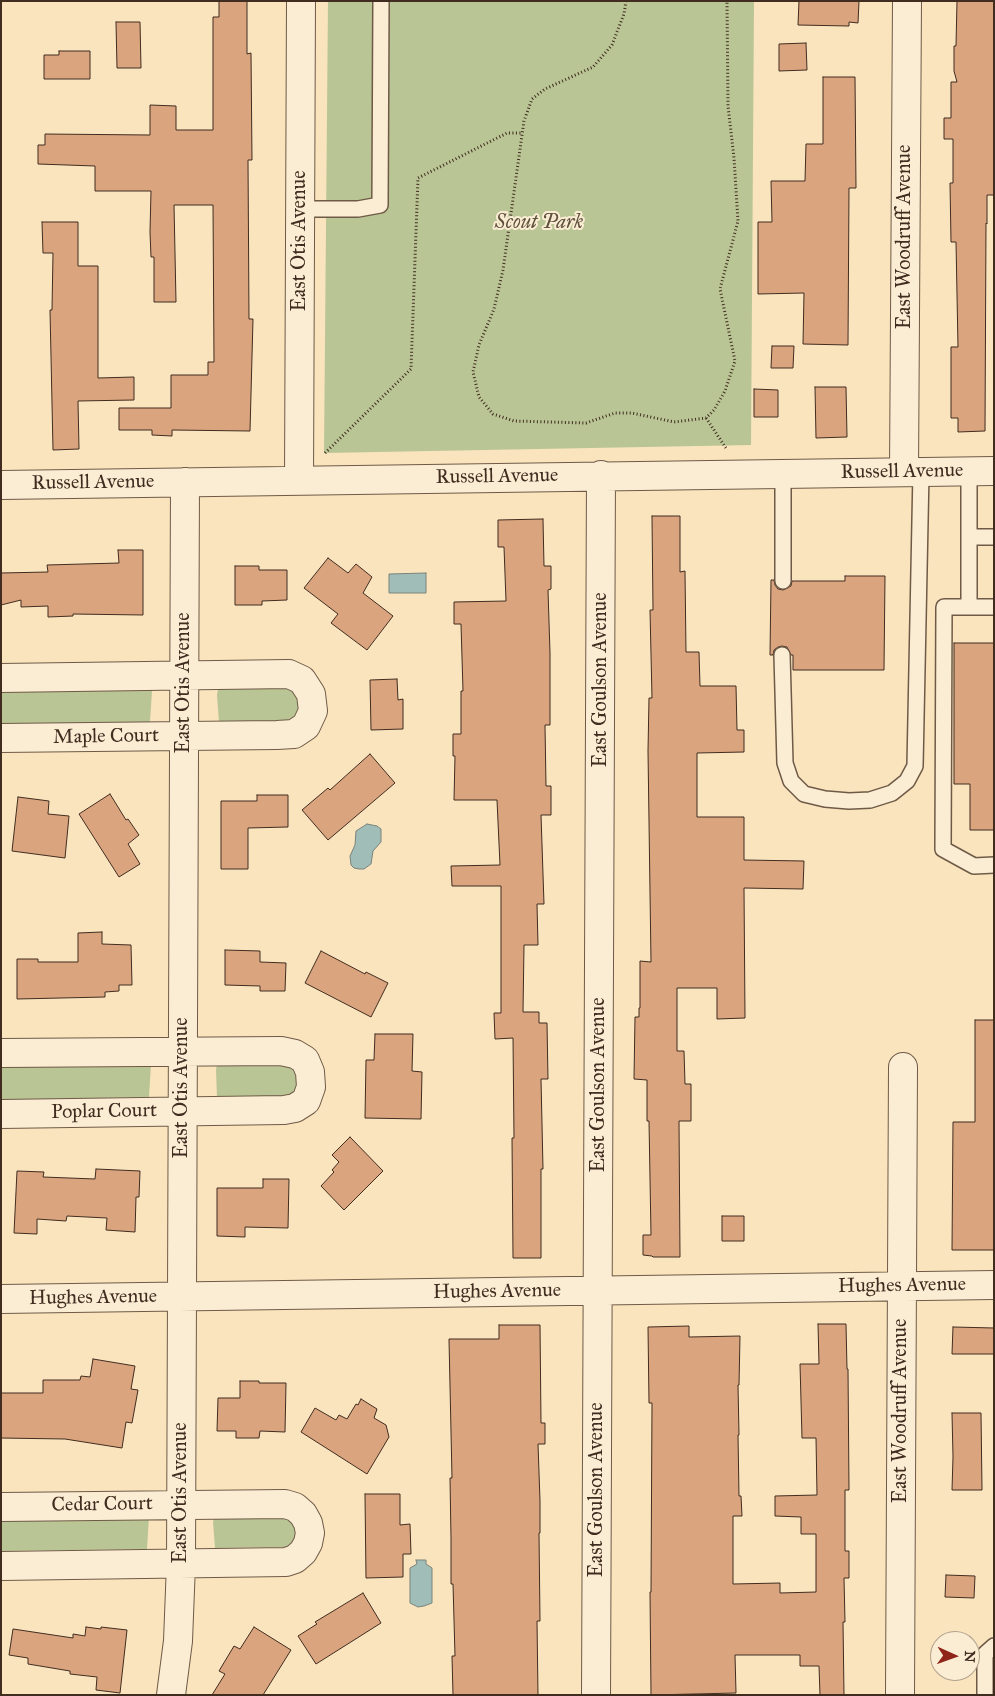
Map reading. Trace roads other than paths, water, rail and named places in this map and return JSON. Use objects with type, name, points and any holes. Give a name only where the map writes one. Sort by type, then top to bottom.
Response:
[{"type":"street","name":"East Otis Avenue","points":[[298,480],[301,1]]},
{"type":"street","name":"East Woodruff Avenue","points":[[906,1],[912,472]]},
{"type":"street","name":"Russell Avenue","points":[[1,485],[982,471]]},
{"type":"street","name":"East Goulson Avenue","points":[[596,1695],[601,475]]},
{"type":"street","name":"East Otis Avenue","points":[[171,1695],[178,1641],[181,1564],[185,482]]},
{"type":"street","name":"Maple Court","points":[[1,678],[289,674],[302,680],[311,694],[313,711],[306,726],[294,734],[1,738]]},
{"type":"street","name":"Poplar Court","points":[[1,1053],[281,1050],[295,1054],[305,1060],[310,1072],[311,1087],[306,1101],[295,1108],[1,1114]]},
{"type":"street","name":"East Woodruff Avenue","points":[[900,1695],[903,1067]]},
{"type":"street","name":"Hughes Avenue","points":[[1,1299],[994,1285]]},
{"type":"street","name":"Cedar Court","points":[[1,1506],[285,1504],[295,1507],[303,1514],[308,1523],[310,1533],[308,1543],[303,1552],[296,1559],[286,1562],[1,1566]]},
{"type":"lane","points":[[300,209],[358,209],[380,205],[381,1]]},
{"type":"lane","points":[[968,607],[969,537],[982,471]]},
{"type":"lane","points":[[782,655],[784,763],[791,781],[804,794],[826,799],[849,801],[870,800],[892,792],[906,781],[915,766],[912,472]]},
{"type":"lane","points":[[783,473],[783,580]]},
{"type":"lane","points":[[969,537],[994,537]]},
{"type":"lane","points":[[994,608],[944,607],[943,849],[974,866],[994,865]]},
{"type":"lane","points":[[985,1695],[986,1654],[994,1646]]},
{"type":"water","points":[[426,573],[426,593],[389,593],[389,574]]},
{"type":"water","points":[[367,824],[381,829],[381,842],[373,851],[371,864],[364,869],[354,868],[351,865],[350,856],[355,845],[356,831]]},
{"type":"water","points":[[416,1560],[426,1560],[426,1564],[432,1568],[432,1603],[418,1607],[410,1603],[410,1568],[417,1564]]},
{"type":"park label","name":"Scout Park","points":[[539,223]]}]
